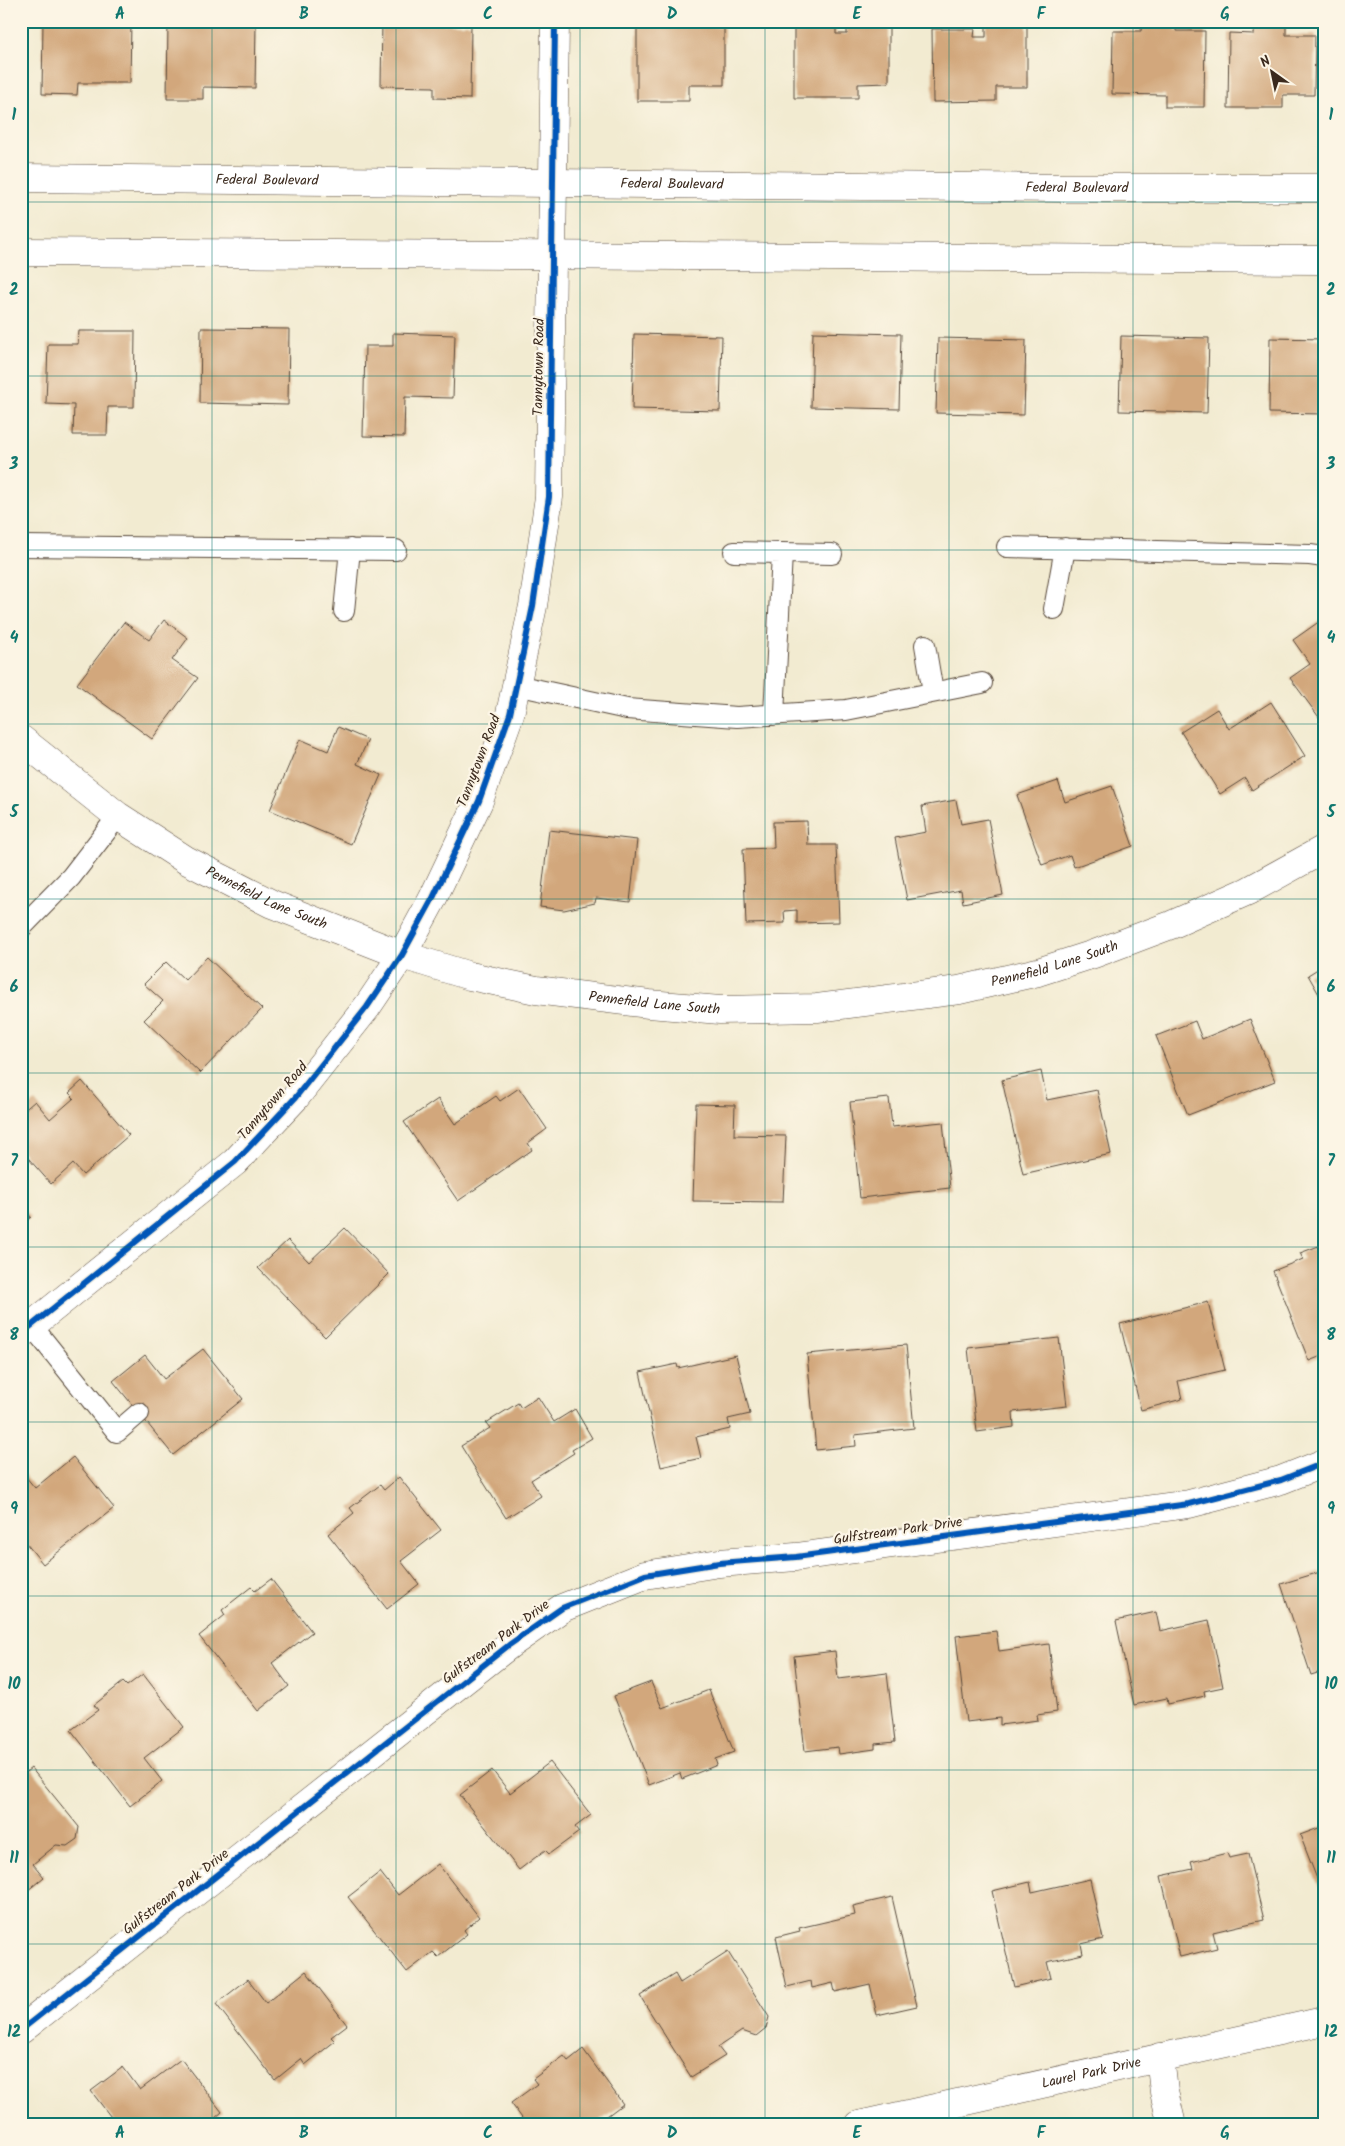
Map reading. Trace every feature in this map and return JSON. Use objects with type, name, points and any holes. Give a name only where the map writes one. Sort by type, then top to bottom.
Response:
[{"type":"street","name":"Tannytown Road","points":[[27,1330],[235,1162],[295,1098],[367,1007],[402,955],[432,900],[478,801],[510,714],[533,606],[549,497],[555,21]]},
{"type":"street","name":"Federal Boulevard","points":[[21,178],[1324,188]]},
{"type":"street","points":[[21,252],[1324,260]]},
{"type":"street","name":"Pennefield Lane South","points":[[21,739],[118,816],[186,860],[272,904],[402,955],[470,976],[536,990],[649,1004],[720,1010],[817,1008],[886,1001],[959,990],[1038,972],[1094,954],[1171,925],[1248,891],[1324,849]]},
{"type":"street","name":"Gulfstream Park Drive","points":[[21,2030],[509,1645],[562,1608],[645,1575],[719,1563],[796,1557],[1189,1504],[1282,1480],[1324,1463]]},
{"type":"street","name":"Laurel Park Drive","points":[[859,2125],[1160,2056],[1324,2021]]},
{"type":"street","points":[[1160,2056],[1166,2101],[1172,2125]]},
{"type":"lane","points":[[21,546],[396,550]]},
{"type":"lane","points":[[1007,548],[1065,548],[1310,555],[1324,557]]},
{"type":"lane","points":[[1054,609],[1065,548]]},
{"type":"lane","points":[[344,611],[350,550]]},
{"type":"lane","points":[[734,552],[832,554]]},
{"type":"lane","points":[[774,715],[782,553]]},
{"type":"lane","points":[[925,645],[933,692]]},
{"type":"lane","points":[[516,685],[627,709],[736,717],[846,710],[982,683]]},
{"type":"lane","points":[[21,928],[71,877],[118,816]]},
{"type":"lane","points":[[27,1330],[117,1432],[139,1413]]},
{"type":"building","points":[[43,21],[131,21],[130,83],[78,83],[77,95],[42,94]]},
{"type":"building","points":[[196,21],[256,23],[255,88],[203,87],[203,99],[167,99],[168,23],[196,24]]},
{"type":"building","points":[[382,21],[443,21],[443,24],[471,24],[470,99],[434,98],[434,87],[381,86]]},
{"type":"building","points":[[662,21],[696,21],[696,26],[724,27],[724,85],[689,85],[689,101],[637,101],[637,26],[662,26]]},
{"type":"building","points":[[847,21],[889,21],[889,83],[858,84],[858,98],[794,98],[794,25],[836,25],[836,34],[847,34]]},
{"type":"building","points":[[986,21],[1027,21],[1027,87],[996,87],[996,101],[933,102],[932,29],[975,29],[974,37],[986,37]]},
{"type":"building","points":[[1142,21],[1176,21],[1176,31],[1205,31],[1204,107],[1165,107],[1165,95],[1112,94],[1113,31],[1141,31]]},
{"type":"building","points":[[1254,21],[1286,21],[1286,35],[1315,35],[1314,95],[1283,95],[1283,108],[1228,108],[1229,33],[1254,34]]},
{"type":"building","points":[[201,328],[289,329],[288,405],[200,403]]},
{"type":"building","points":[[79,331],[135,331],[134,407],[108,407],[107,435],[73,435],[74,405],[46,404],[48,344],[78,344]]},
{"type":"building","points":[[813,332],[901,334],[899,409],[811,407]]},
{"type":"building","points":[[393,333],[455,335],[453,398],[405,397],[404,437],[363,436],[365,346],[393,346]]},
{"type":"building","points":[[634,334],[722,336],[720,411],[632,409]]},
{"type":"building","points":[[1121,336],[1209,338],[1207,413],[1119,411]]},
{"type":"building","points":[[938,338],[1026,340],[1024,415],[936,413]]},
{"type":"building","points":[[1270,338],[1324,339],[1324,414],[1269,413]]},
{"type":"building","points":[[164,620],[188,638],[172,660],[198,678],[152,739],[77,684],[124,622],[149,640]]},
{"type":"building","points":[[1320,621],[1324,626],[1324,724],[1290,678],[1310,664],[1293,640]]},
{"type":"building","points":[[1271,702],[1305,756],[1252,790],[1245,778],[1220,794],[1181,732],[1217,709],[1229,729]]},
{"type":"building","points":[[338,727],[368,740],[357,764],[381,775],[351,844],[270,810],[300,739],[328,751]]},
{"type":"building","points":[[1058,781],[1065,802],[1112,786],[1133,846],[1074,867],[1070,855],[1042,865],[1017,795]]},
{"type":"building","points":[[956,800],[961,824],[988,819],[1003,895],[963,903],[961,890],[907,900],[895,838],[926,832],[922,806]]},
{"type":"building","points":[[807,821],[808,845],[836,845],[839,922],[797,923],[797,910],[784,911],[785,923],[746,924],[743,849],[774,848],[773,822]]},
{"type":"building","points":[[549,830],[637,840],[630,902],[596,898],[595,903],[564,910],[540,907]]},
{"type":"building","points":[[207,957],[262,1009],[200,1073],[144,1020],[163,1001],[144,984],[166,962],[185,980]]},
{"type":"building","points":[[1324,965],[1324,1003],[1308,975]]},
{"type":"building","points":[[1250,1019],[1275,1081],[1188,1115],[1156,1036],[1195,1021],[1202,1039]]},
{"type":"building","points":[[1041,1071],[1047,1100],[1097,1090],[1111,1154],[1023,1174],[1002,1080]]},
{"type":"building","points":[[82,1081],[129,1135],[83,1175],[73,1164],[51,1184],[21,1150],[21,1113],[35,1101],[50,1119],[74,1098],[69,1093]]},
{"type":"building","points":[[519,1088],[547,1129],[528,1143],[532,1150],[458,1201],[404,1122],[438,1099],[455,1124],[496,1096],[500,1101]]},
{"type":"building","points":[[889,1098],[892,1127],[943,1122],[950,1188],[860,1198],[850,1102]]},
{"type":"building","points":[[696,1104],[735,1105],[734,1135],[786,1136],[783,1202],[693,1201]]},
{"type":"building","points":[[21,1205],[31,1217],[21,1225]]},
{"type":"building","points":[[345,1228],[389,1274],[325,1337],[258,1268],[288,1240],[309,1262]]},
{"type":"building","points":[[1324,1244],[1324,1355],[1309,1361],[1273,1271],[1303,1259],[1300,1253]]},
{"type":"building","points":[[1208,1302],[1225,1370],[1178,1381],[1182,1399],[1141,1410],[1120,1324]]},
{"type":"building","points":[[1059,1338],[1067,1406],[1013,1412],[1014,1427],[977,1432],[968,1348]]},
{"type":"building","points":[[906,1345],[914,1428],[855,1435],[856,1446],[816,1450],[807,1354]]},
{"type":"building","points":[[203,1349],[243,1399],[173,1455],[113,1381],[145,1355],[164,1379]]},
{"type":"building","points":[[736,1355],[750,1414],[728,1419],[730,1429],[696,1437],[701,1458],[661,1467],[640,1372],[677,1364],[678,1368]]},
{"type":"building","points":[[538,1397],[554,1422],[575,1409],[592,1438],[572,1450],[574,1453],[531,1480],[541,1496],[506,1518],[461,1446],[490,1428],[486,1423],[518,1403],[521,1408]]},
{"type":"building","points":[[73,1457],[114,1508],[43,1564],[21,1537],[21,1471],[35,1488]]},
{"type":"building","points":[[399,1477],[441,1530],[401,1561],[419,1584],[387,1609],[328,1534],[354,1513],[350,1508],[380,1485],[384,1490]]},
{"type":"building","points":[[1320,1572],[1324,1583],[1324,1671],[1311,1675],[1281,1584]]},
{"type":"building","points":[[271,1579],[312,1632],[272,1663],[289,1686],[258,1711],[199,1636],[225,1615],[222,1610],[251,1587],[255,1591]]},
{"type":"building","points":[[1156,1612],[1160,1631],[1209,1620],[1223,1687],[1204,1691],[1205,1696],[1168,1704],[1167,1698],[1134,1705],[1116,1621]]},
{"type":"building","points":[[996,1631],[999,1651],[1049,1644],[1057,1712],[1037,1715],[1038,1720],[1000,1725],[1000,1718],[966,1722],[956,1636]]},
{"type":"building","points":[[835,1651],[838,1679],[887,1673],[895,1742],[875,1744],[875,1749],[839,1754],[838,1747],[805,1751],[794,1656]]},
{"type":"building","points":[[143,1674],[184,1727],[144,1758],[162,1781],[130,1806],[71,1730],[98,1710],[94,1705],[123,1682],[127,1686]]},
{"type":"building","points":[[651,1682],[662,1708],[709,1690],[734,1752],[715,1759],[717,1765],[682,1779],[680,1773],[649,1785],[614,1696]]},
{"type":"building","points":[[550,1762],[591,1815],[575,1827],[579,1832],[549,1854],[545,1850],[519,1870],[460,1795],[492,1770],[510,1793]]},
{"type":"building","points":[[31,1768],[79,1827],[77,1839],[67,1846],[56,1845],[33,1864],[44,1877],[21,1896],[21,1776]]},
{"type":"building","points":[[1324,1826],[1324,1897],[1300,1835]]},
{"type":"building","points":[[1227,1853],[1229,1858],[1248,1854],[1264,1920],[1213,1932],[1217,1948],[1180,1957],[1161,1876],[1193,1869],[1191,1862]]},
{"type":"building","points":[[438,1864],[479,1917],[464,1930],[467,1934],[438,1957],[433,1952],[407,1972],[348,1897],[380,1872],[398,1895]]},
{"type":"building","points":[[1090,1879],[1103,1939],[1081,1944],[1083,1954],[1047,1962],[1051,1978],[1014,1987],[992,1891],[1030,1882],[1032,1892]]},
{"type":"building","points":[[892,1897],[917,2006],[877,2015],[870,1984],[835,1992],[833,1983],[812,1988],[811,1981],[787,1987],[776,1937],[800,1931],[799,1928],[855,1915],[853,1906]]},
{"type":"building","points":[[728,1952],[769,2017],[766,2028],[756,2036],[742,2031],[718,2047],[725,2056],[691,2077],[640,1996],[675,1974],[680,1983]]},
{"type":"building","points":[[306,1971],[347,2025],[331,2037],[335,2041],[305,2065],[301,2059],[275,2080],[216,2004],[248,1979],[266,2003]]},
{"type":"building","points":[[583,2049],[623,2104],[595,2125],[527,2125],[511,2103],[537,2084],[533,2079],[564,2056],[568,2061]]},
{"type":"building","points":[[181,2059],[222,2112],[207,2125],[117,2125],[91,2091],[123,2067],[140,2090]]},
{"type":"cycle path","points":[[21,1334],[235,1162],[295,1098],[367,1007],[402,955],[432,900],[479,801],[510,714],[533,606],[549,497],[555,21]]},
{"type":"cycle path","points":[[21,2030],[509,1645],[562,1608],[645,1575],[719,1563],[796,1557],[1189,1504],[1281,1480],[1324,1463]]}]
